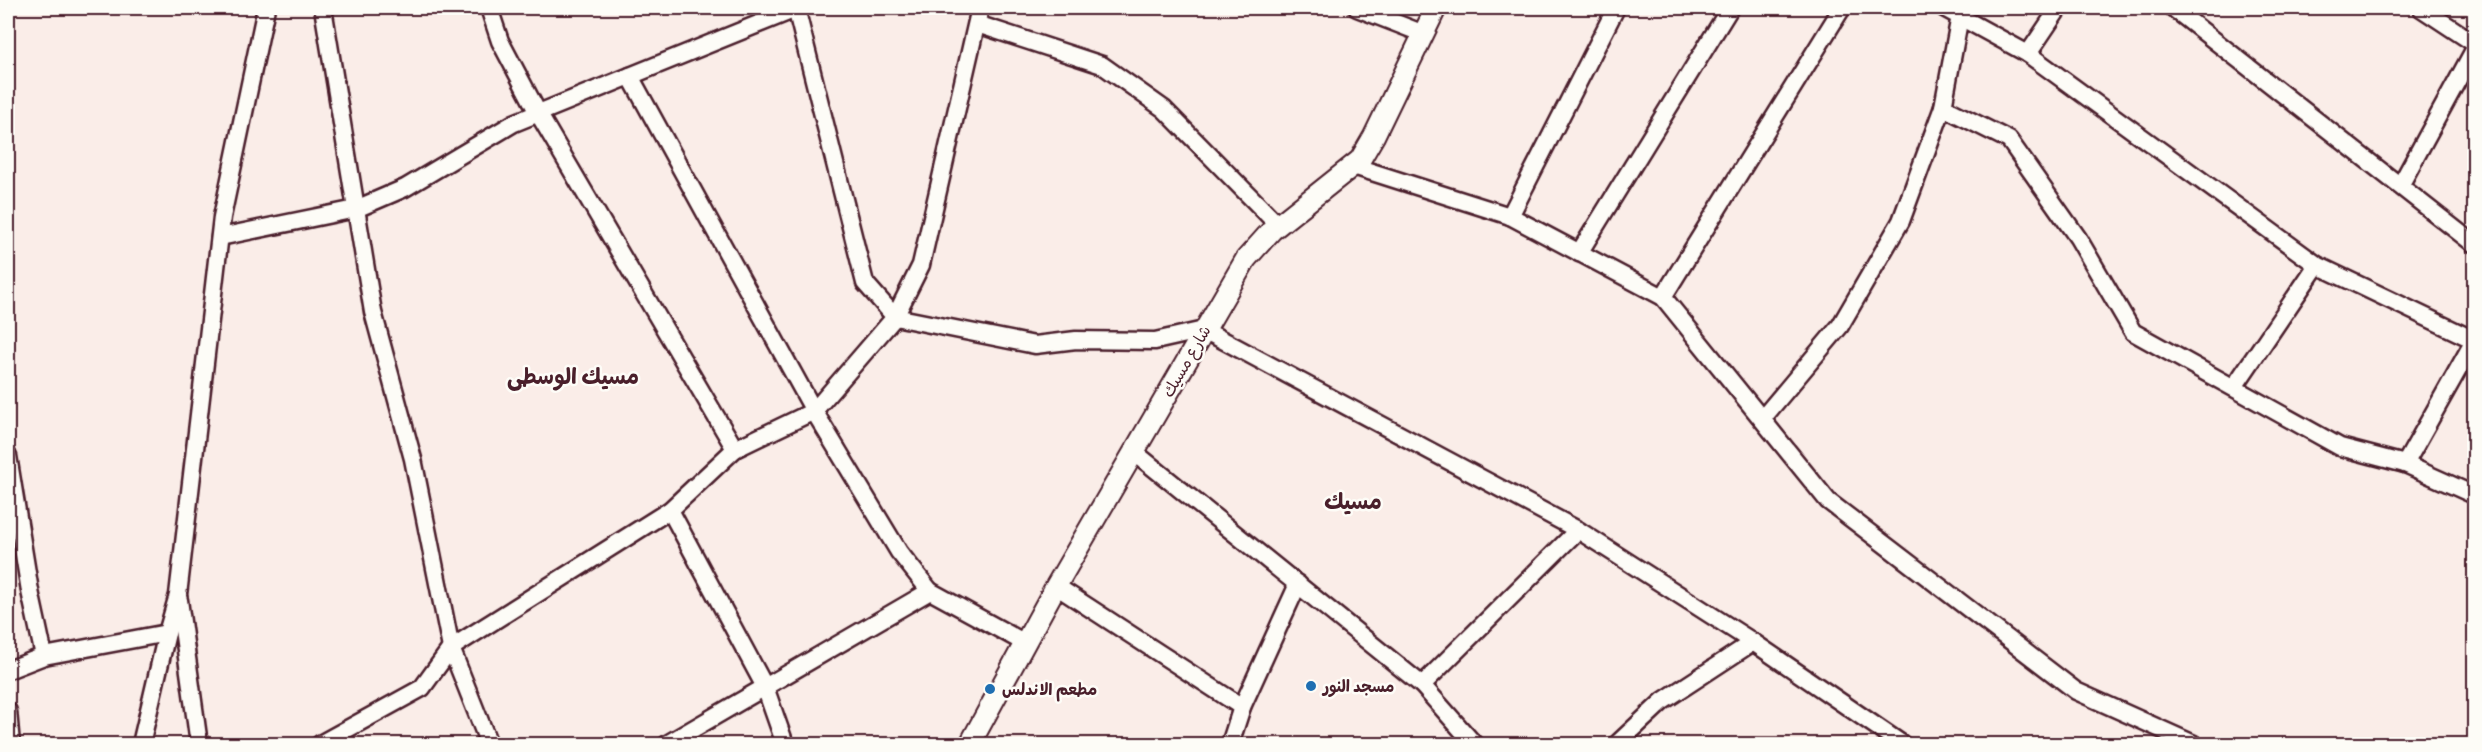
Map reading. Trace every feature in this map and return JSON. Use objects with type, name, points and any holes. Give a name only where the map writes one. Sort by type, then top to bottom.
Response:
[{"type":"street","points":[[141,744],[178,595],[220,237],[266,8]]},
{"type":"street","points":[[323,8],[373,312],[413,459],[451,648],[489,744]]},
{"type":"street","points":[[489,8],[500,41],[538,113],[735,449]]},
{"type":"street","points":[[220,237],[356,209],[405,188],[514,123],[797,8],[865,283],[895,317],[1035,345],[1076,340],[1155,341],[1204,330],[1578,530],[1753,642],[1902,744]]},
{"type":"street","points":[[1357,8],[1424,34]]},
{"type":"street","name":"شارع مسيك","points":[[970,744],[1056,586],[1246,259],[1263,238],[1353,166],[1368,148],[1436,8]]},
{"type":"street","points":[[1510,216],[1616,8]]},
{"type":"street","points":[[1579,253],[1730,8]]},
{"type":"street","points":[[1663,297],[1842,8]]},
{"type":"street","points":[[1944,8],[2028,54],[2317,265],[2475,340],[2405,464]]},
{"type":"street","points":[[2028,54],[2059,8]]},
{"type":"street","points":[[2173,8],[2475,244]]},
{"type":"street","points":[[2421,8],[2475,43]]},
{"type":"street","points":[[320,744],[422,688],[451,648],[670,510],[735,449],[814,411],[895,317],[921,265],[978,16],[1102,64],[1164,110],[1278,225]]},
{"type":"street","points":[[1762,419],[1840,326],[1901,221],[1942,107],[1960,16]]},
{"type":"street","points":[[2401,184],[2475,50]]},
{"type":"street","points":[[630,76],[814,411],[899,552],[930,591],[1024,644]]},
{"type":"street","points":[[1942,107],[2009,140],[2078,238],[2133,332],[2340,447],[2405,464],[2475,495]]},
{"type":"street","points":[[1353,166],[1510,216],[1663,297],[1828,501],[2076,691],[2194,744]]},
{"type":"street","points":[[2234,387],[2317,265]]},
{"type":"street","points":[[1134,452],[1422,686],[1474,744]]},
{"type":"street","points":[[8,456],[30,591],[44,656]]},
{"type":"street","points":[[670,510],[765,687],[785,744]]},
{"type":"street","points":[[1422,686],[1578,530]]},
{"type":"street","points":[[1230,744],[1242,707],[1298,584]]},
{"type":"street","points":[[1056,586],[1242,707]]},
{"type":"street","points":[[667,744],[930,591]]},
{"type":"street","points":[[178,595],[199,744]]},
{"type":"street","points":[[8,670],[44,656],[167,633]]},
{"type":"street","points":[[1617,744],[1663,701],[1753,642]]},
{"type":"street","points":[[8,711],[10,744]]},
{"type":"place","name":"مسجد النور","points":[[1311,686]]},
{"type":"place","name":"مطعم الاندلس","points":[[990,689]]},
{"type":"district","name":"مسيك الوسطى","points":[[573,376]]},
{"type":"district","name":"مسيك","points":[[1353,501]]}]
